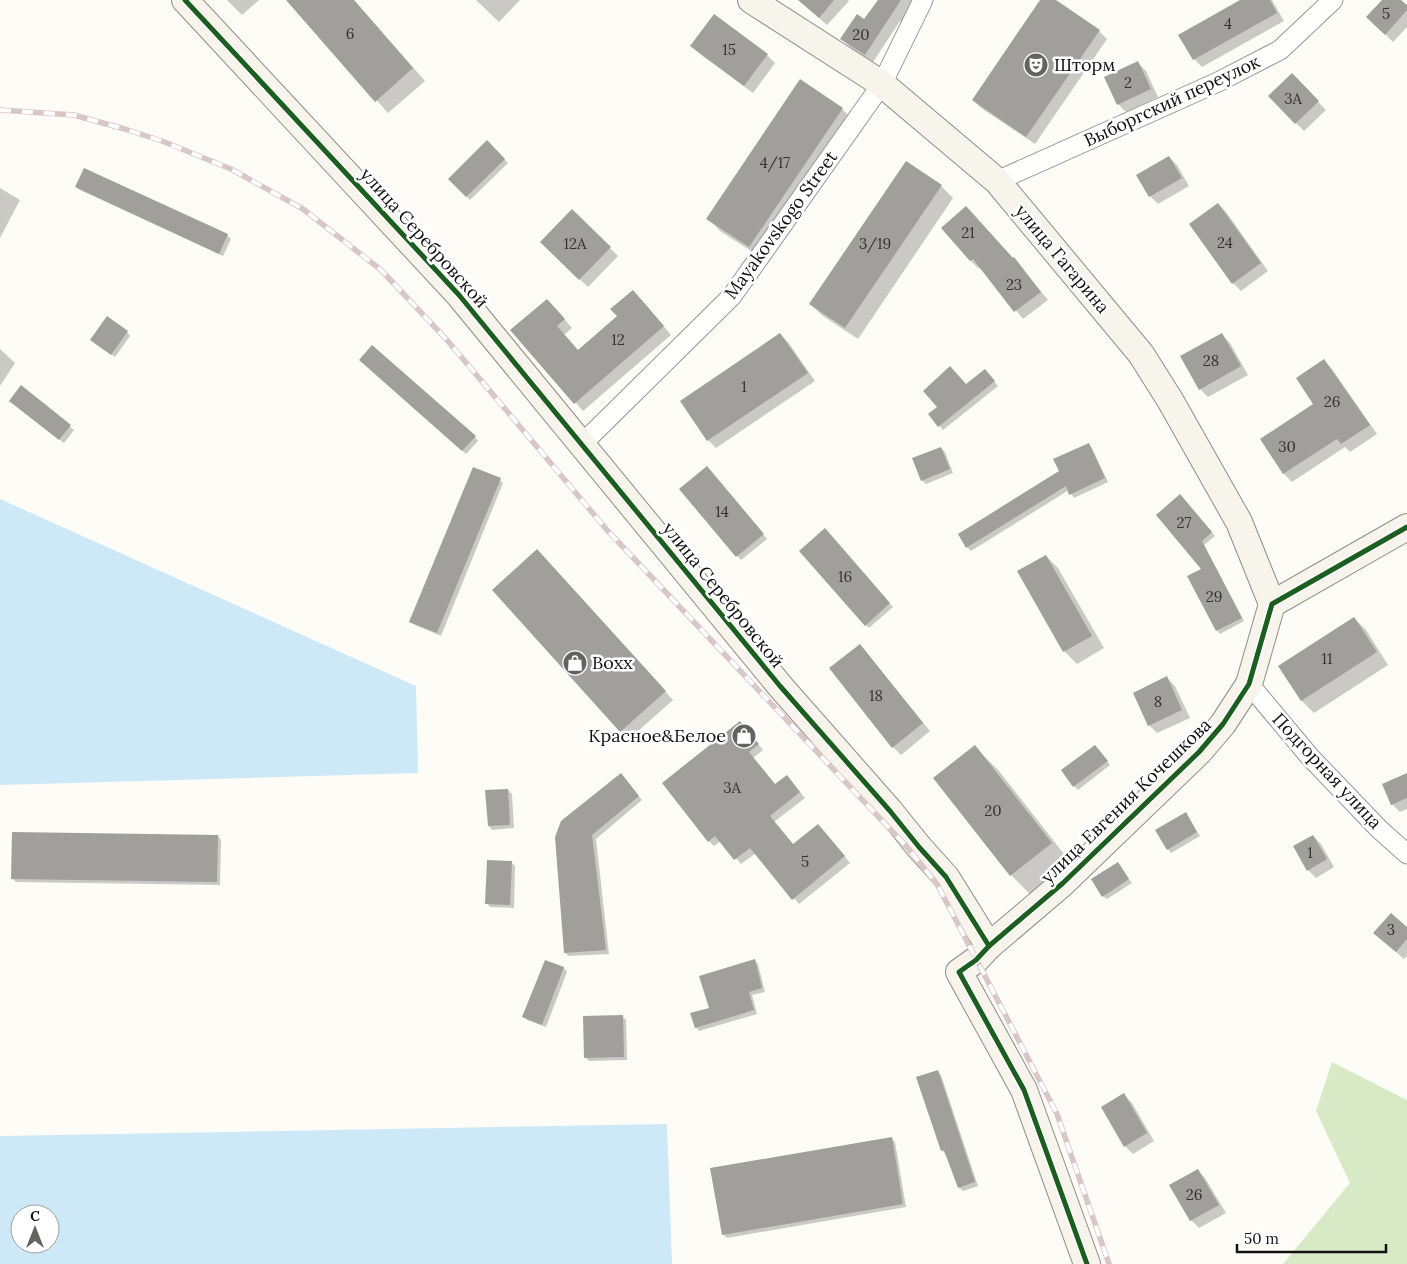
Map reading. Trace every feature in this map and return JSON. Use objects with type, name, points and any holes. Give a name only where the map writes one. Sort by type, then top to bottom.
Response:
[{"type":"street","name":"улица Серебровской","points":[[185,0],[459,295],[780,686],[890,810],[919,848],[946,877],[989,946]]},
{"type":"street","name":"улица Гагарина","points":[[751,0],[882,84],[997,181],[1141,354],[1170,400],[1240,522],[1272,604]]},
{"type":"street","name":"Mayakovskogo Street","points":[[582,444],[732,296],[882,84],[923,0]]},
{"type":"street","name":"Выборгский переулок","points":[[997,181],[1218,82],[1280,50],[1333,0]]},
{"type":"street","points":[[1272,604],[1407,527]]},
{"type":"street","name":"улица Евгения Кочешкова","points":[[989,946],[1063,883],[1199,752],[1223,724],[1249,684],[1272,604]]},
{"type":"street","name":"Подгорная улица","points":[[1249,684],[1310,757],[1407,854]]},
{"type":"street","points":[[989,946],[976,960],[959,972],[1024,1090],[1087,1264]]},
{"type":"green space","points":[[1332,1062],[1407,1100],[1407,1264],[1283,1264],[1350,1183],[1316,1111]]},
{"type":"water","points":[[0,499],[416,686],[418,773],[0,785]]},
{"type":"water","points":[[667,1124],[672,1264],[0,1264],[0,1136]]},
{"type":"building","points":[[286,0],[354,0],[413,68],[375,102]]},
{"type":"building","points":[[798,0],[834,0],[819,18]]},
{"type":"building","points":[[878,0],[901,0],[865,55],[840,39],[857,14],[864,19]]},
{"type":"building","name":"Шторм","points":[[1040,0],[1056,0],[1100,30],[1026,137],[972,100]]},
{"type":"building","points":[[1240,0],[1270,0],[1277,13],[1193,60],[1178,35]]},
{"type":"building","points":[[1382,0],[1401,0],[1407,5],[1407,10],[1385,35],[1366,17]]},
{"type":"building","points":[[714,14],[768,54],[744,86],[690,46]]},
{"type":"building","points":[[1138,61],[1151,89],[1117,105],[1104,77]]},
{"type":"building","points":[[1292,73],[1319,101],[1295,124],[1268,96]]},
{"type":"building","points":[[800,79],[843,108],[749,247],[706,219]]},
{"type":"building","points":[[487,140],[505,159],[466,197],[448,179]]},
{"type":"building","points":[[1169,156],[1182,178],[1149,197],[1136,175]]},
{"type":"building","points":[[906,161],[942,185],[845,328],[809,304]]},
{"type":"building","points":[[84,168],[228,234],[219,254],[75,187]]},
{"type":"building","points":[[1218,203],[1261,263],[1232,284],[1189,224]]},
{"type":"building","points":[[966,206],[1014,257],[1041,292],[1014,312],[973,259],[970,261],[941,228]]},
{"type":"building","points":[[572,209],[611,247],[579,280],[540,242]]},
{"type":"building","points":[[633,290],[664,326],[574,404],[510,330],[547,299],[565,319],[557,326],[578,350],[617,316],[610,309]]},
{"type":"building","points":[[107,316],[128,331],[111,355],[90,340]]},
{"type":"building","points":[[780,333],[808,373],[707,441],[680,401]]},
{"type":"building","points":[[1222,333],[1241,366],[1199,390],[1180,356]]},
{"type":"building","points":[[372,345],[476,436],[462,451],[359,360]]},
{"type":"building","points":[[1324,359],[1370,425],[1341,444],[1337,439],[1283,474],[1260,439],[1313,404],[1296,378]]},
{"type":"building","points":[[950,366],[966,384],[985,369],[995,381],[938,427],[928,414],[937,407],[923,391]]},
{"type":"building","points":[[21,385],[71,425],[59,440],[9,401]]},
{"type":"building","points":[[1089,443],[1105,478],[1069,495],[1066,486],[966,548],[958,534],[1059,471],[1053,459]]},
{"type":"building","points":[[941,447],[950,469],[921,481],[912,458]]},
{"type":"building","points":[[707,466],[764,534],[736,557],[679,489]]},
{"type":"building","points":[[473,467],[501,478],[437,633],[409,622]]},
{"type":"building","points":[[1180,494],[1212,532],[1202,541],[1242,618],[1216,631],[1187,576],[1201,569],[1156,515]]},
{"type":"building","points":[[825,528],[890,603],[865,626],[799,551]]},
{"type":"building","points":[[537,549],[666,691],[620,732],[492,590]]},
{"type":"building","points":[[1046,555],[1092,636],[1063,652],[1017,571]]},
{"type":"building","points":[[1354,617],[1377,652],[1301,701],[1278,666]]},
{"type":"building","points":[[860,644],[923,723],[892,748],[829,668]]},
{"type":"building","points":[[1167,676],[1182,710],[1148,726],[1133,693]]},
{"type":"building","points":[[740,721],[759,744],[749,752],[775,784],[787,775],[800,792],[770,816],[793,844],[818,824],[845,856],[792,900],[750,848],[734,860],[715,836],[708,842],[662,783]]},
{"type":"building","points":[[975,745],[1052,843],[1010,876],[933,778]]},
{"type":"building","points":[[1095,745],[1108,761],[1073,787],[1061,770]]},
{"type":"building","points":[[621,773],[639,796],[592,835],[606,950],[564,953],[555,837],[561,821]]},
{"type":"building","points":[[1407,773],[1407,798],[1391,805],[1382,784]]},
{"type":"building","points":[[508,789],[510,825],[488,826],[485,790]]},
{"type":"building","points":[[1186,812],[1197,832],[1167,850],[1155,830]]},
{"type":"building","points":[[12,832],[218,835],[217,882],[11,879]]},
{"type":"building","points":[[1313,835],[1327,859],[1307,871],[1293,846]]},
{"type":"building","points":[[487,860],[512,861],[510,905],[485,904]]},
{"type":"building","points":[[1118,862],[1129,879],[1102,897],[1091,879]]},
{"type":"building","points":[[1391,913],[1407,927],[1407,939],[1396,952],[1373,933]]},
{"type":"building","points":[[755,959],[762,988],[749,992],[754,1010],[695,1028],[690,1013],[709,1008],[699,976]]},
{"type":"building","points":[[545,960],[564,967],[542,1025],[522,1017]]},
{"type":"building","points":[[623,1015],[624,1057],[584,1058],[583,1016]]},
{"type":"building","points":[[938,1070],[975,1182],[958,1188],[944,1150],[941,1151],[916,1077]]},
{"type":"building","points":[[1124,1093],[1147,1133],[1124,1147],[1101,1107]]},
{"type":"building","points":[[892,1137],[903,1204],[722,1235],[710,1168]]},
{"type":"building","points":[[1198,1169],[1219,1205],[1190,1221],[1169,1185]]},
{"type":"railway","points":[[0,110],[74,115],[162,141],[231,169],[303,209],[381,270],[447,340],[607,530],[907,847],[937,884],[1057,1114],[1109,1264]]},
{"type":"cycle path","points":[[185,0],[459,295],[780,686],[946,877],[989,946]]},
{"type":"cycle path","points":[[1087,1264],[1024,1090],[959,972],[976,960],[989,946],[1063,883],[1199,752],[1223,724],[1249,684],[1272,604],[1407,527]]},
{"type":"place","name":"Шторм","points":[[1036,65]]},
{"type":"place","name":"Boxx","points":[[575,663]]},
{"type":"place","name":"Красное&Белое","points":[[744,736]]}]
